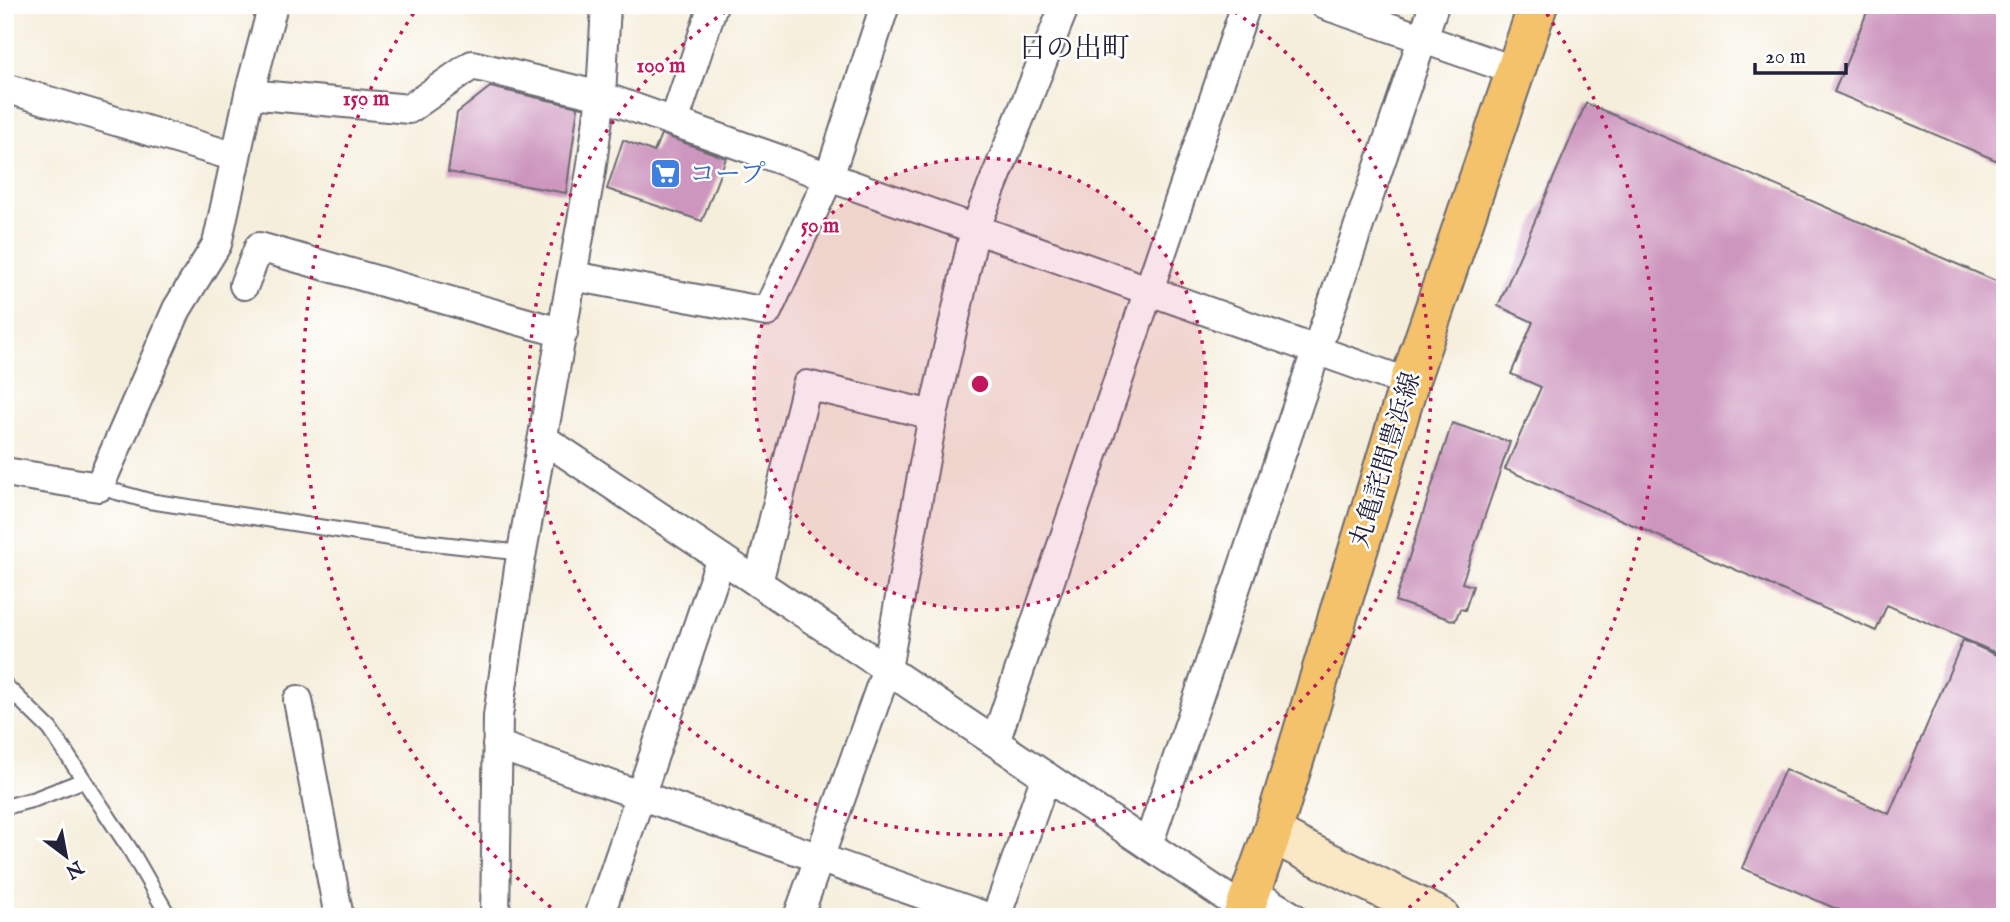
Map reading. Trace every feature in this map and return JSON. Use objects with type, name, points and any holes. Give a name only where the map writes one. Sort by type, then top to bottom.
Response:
[{"type":"main road","name":"丸亀詫間豊浜線","points":[[1246,906],[1272,832],[1409,383],[1538,5]]},
{"type":"street","points":[[5,472],[99,487],[177,309],[217,244],[249,94],[273,5]]},
{"type":"street","points":[[495,917],[498,716],[522,553],[591,171],[601,96],[606,5]]},
{"type":"street","points":[[674,122],[713,5]]},
{"type":"street","points":[[573,276],[767,312],[829,177],[885,5]]},
{"type":"street","points":[[798,917],[887,669],[933,415],[975,229],[1065,5]]},
{"type":"street","points":[[995,742],[1245,5]]},
{"type":"street","points":[[1325,5],[1516,71]]},
{"type":"street","points":[[1148,845],[1434,5]]},
{"type":"street","points":[[249,94],[409,109],[472,65],[601,96],[1409,383]]},
{"type":"street","points":[[5,88],[236,157]]},
{"type":"street","points":[[244,285],[259,247],[562,333]]},
{"type":"street","points":[[758,583],[807,385],[933,415]]},
{"type":"street","points":[[544,439],[1148,845],[1246,906],[1293,917]]},
{"type":"street","points":[[599,917],[721,558]]},
{"type":"street","points":[[298,700],[339,917]]},
{"type":"street","points":[[498,745],[987,917]]},
{"type":"street","points":[[996,917],[1046,776]]},
{"type":"street","points":[[1272,832],[1440,917]]},
{"type":"lane","points":[[99,487],[149,501],[397,539],[522,553]]},
{"type":"lane","points":[[5,685],[50,729],[131,851],[169,917]]},
{"type":"lane","points":[[5,807],[35,799],[84,780]]},
{"type":"building","points":[[1870,5],[2005,5],[2005,164],[1834,92]]},
{"type":"building","points":[[490,87],[578,107],[566,193],[448,172],[457,113]]},
{"type":"building","points":[[1586,103],[2005,285],[2005,657],[1887,605],[1876,631],[1505,469],[1541,387],[1511,374],[1533,322],[1498,306]]},
{"type":"building","name":"コープ","points":[[661,134],[726,158],[702,221],[607,189],[623,140],[654,152]]},
{"type":"building","points":[[1452,423],[1510,442],[1462,583],[1473,586],[1465,610],[1460,609],[1455,621],[1395,601]]},
{"type":"building","points":[[1963,640],[2005,659],[2005,917],[1855,917],[1742,868],[1785,769],[1889,814]]},
{"type":"place","name":"コープ","points":[[666,174]]},
{"type":"district","name":"日の出町","points":[[1074,49]]}]
